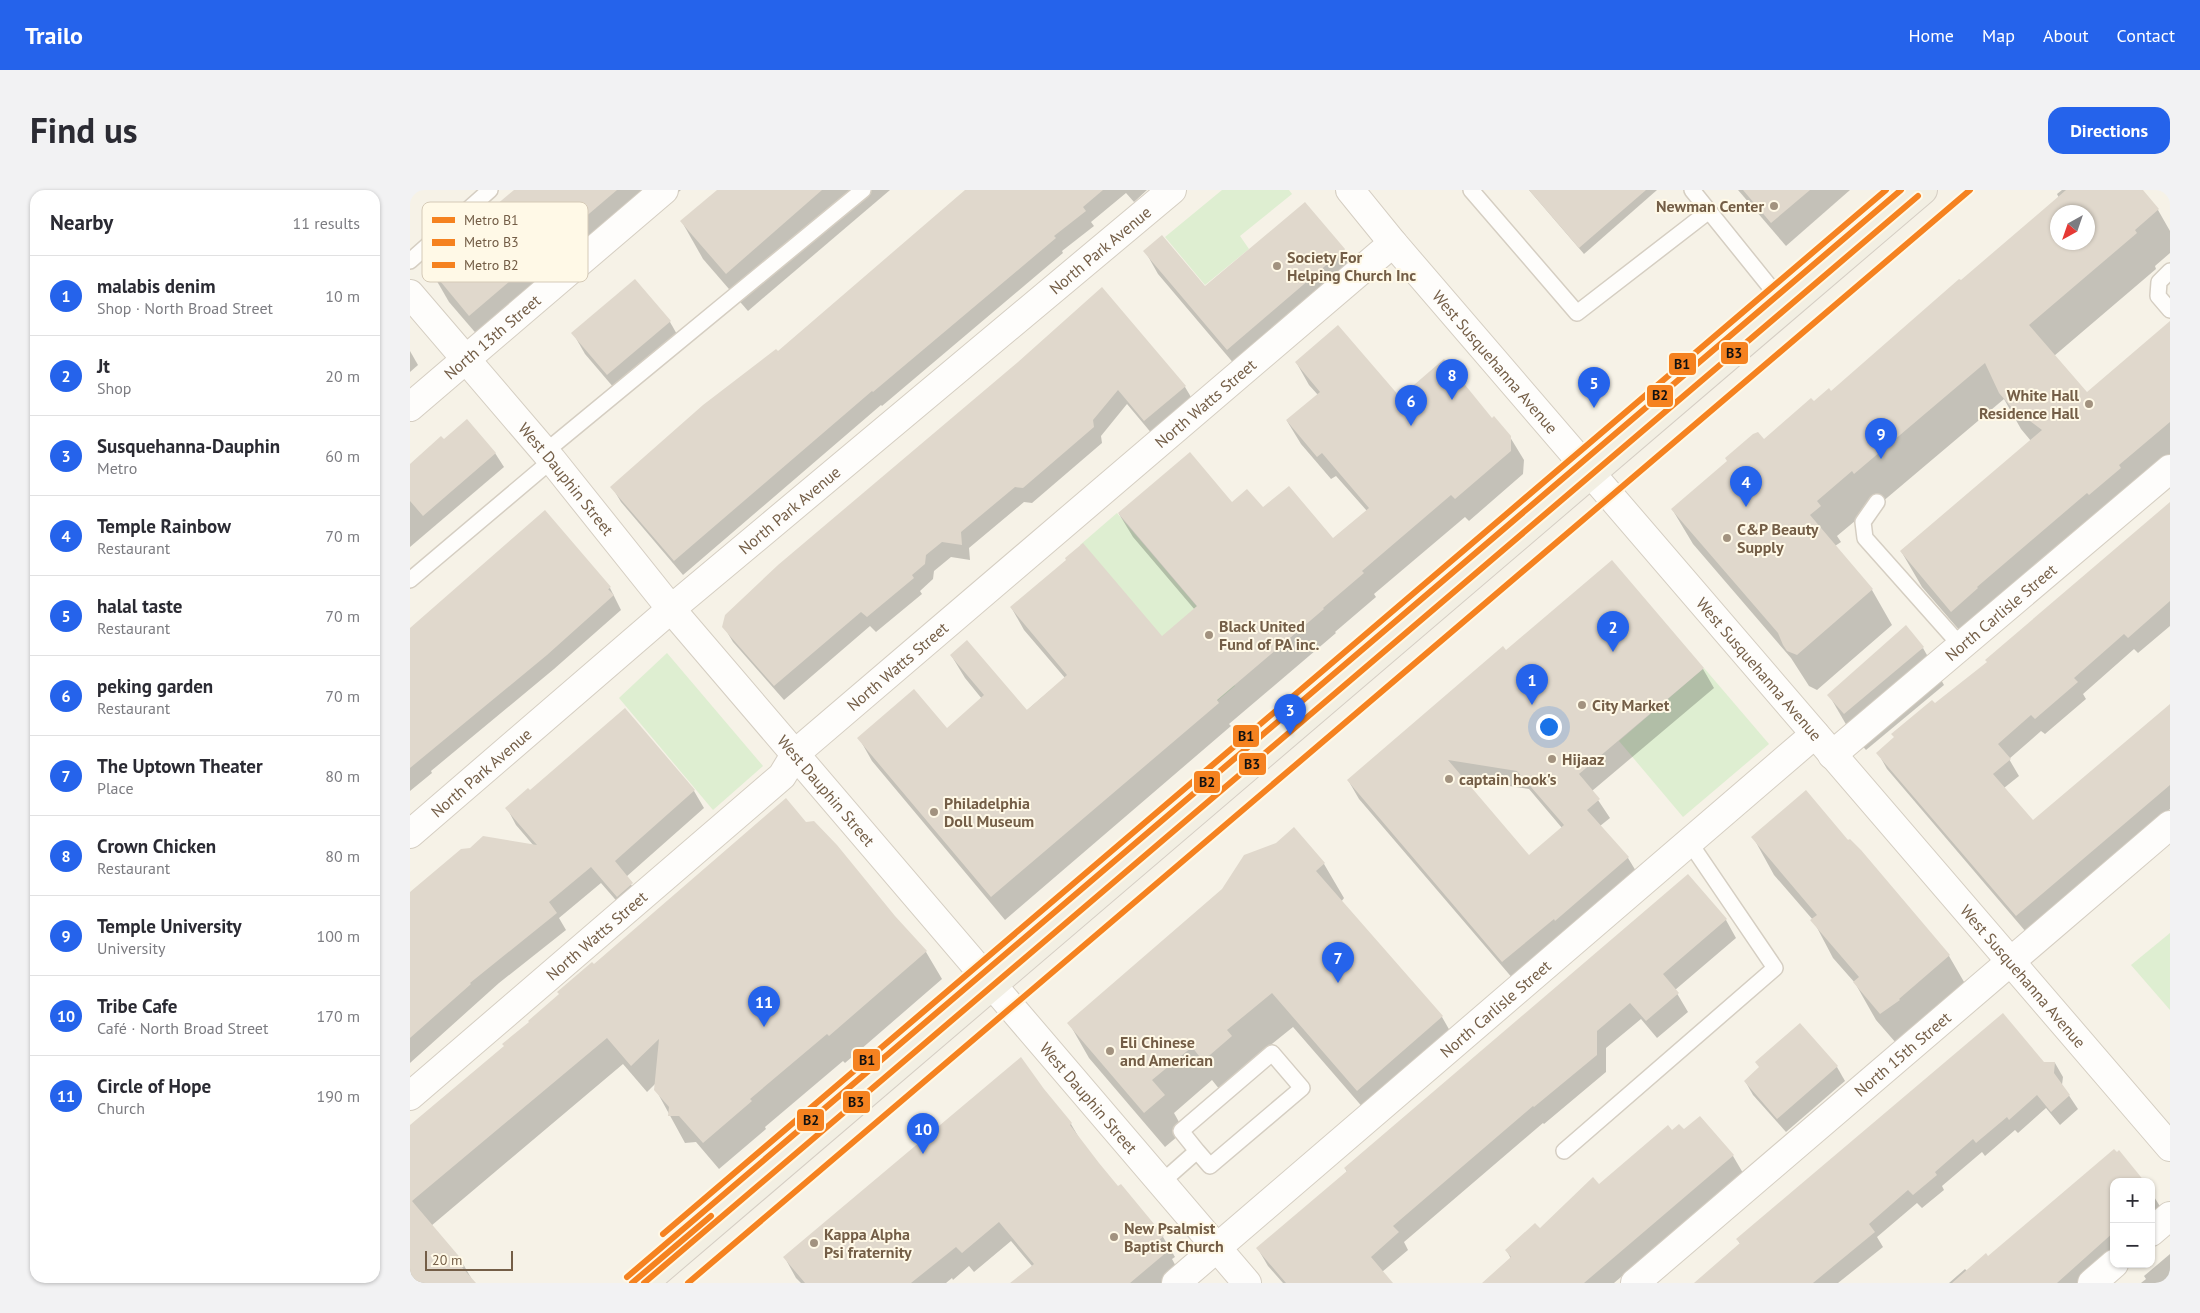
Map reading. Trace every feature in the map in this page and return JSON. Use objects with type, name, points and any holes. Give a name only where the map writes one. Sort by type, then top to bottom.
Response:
[{"type":"main road","points":[[644,1283],[1924,190]]},
{"type":"street","name":"North 13th Street","points":[[588,255],[664,190]]},
{"type":"street","name":"North Park Avenue","points":[[410,834],[671,609],[1172,190]]},
{"type":"street","name":"West Susquehanna Avenue","points":[[1350,190],[1393,243],[1832,755],[2170,1146]]},
{"type":"street","name":"North Watts Street","points":[[410,1096],[782,776],[796,753],[1393,243]]},
{"type":"street","name":"North 13th Street","points":[[410,407],[556,282]]},
{"type":"street","name":"West Dauphin Street","points":[[410,294],[549,456],[671,609],[1247,1283]]},
{"type":"street","name":"North Carlisle Street","points":[[1832,755],[2170,469]]},
{"type":"street","name":"North Carlisle Street","points":[[1176,1283],[1815,734]]},
{"type":"street","name":"North 15th Street","points":[[1635,1283],[2170,825]]},
{"type":"street","points":[[2155,1229],[2170,1216]]},
{"type":"street","points":[[2092,1283],[2110,1267]]},
{"type":"lane","points":[[476,202],[490,190]]},
{"type":"lane","points":[[410,580],[549,456],[863,190]]},
{"type":"lane","points":[[1471,190],[1577,313],[1709,211]]},
{"type":"lane","points":[[1692,190],[1787,308]]},
{"type":"lane","points":[[410,261],[422,250]]},
{"type":"lane","points":[[2170,271],[2159,282],[2158,296],[2170,310]]},
{"type":"lane","points":[[1877,502],[1864,522],[1865,538],[1961,646]]},
{"type":"lane","points":[[1564,1151],[1775,968],[1690,843]]},
{"type":"lane","points":[[1272,1053],[1302,1088],[1210,1166],[1197,1151],[1180,1130],[1272,1053]]},
{"type":"lane","points":[[1162,1182],[1197,1151]]},
{"type":"green space","points":[[1222,190],[1289,190],[1292,194],[1240,236],[1249,249],[1205,285],[1165,237]]},
{"type":"green space","points":[[1117,513],[1199,609],[1209,656],[1235,686],[1217,701],[1152,630],[1080,545]]},
{"type":"green space","points":[[667,653],[763,766],[713,810],[619,698]]},
{"type":"green space","points":[[1704,668],[1769,744],[1683,817],[1619,741]]},
{"type":"green space","points":[[2170,933],[2170,1010],[2131,965]]},
{"type":"building","points":[[514,190],[617,190],[588,215],[588,202],[500,202]]},
{"type":"building","points":[[717,190],[822,190],[726,274],[680,221]]},
{"type":"building","points":[[965,190],[1103,190],[1083,207],[1086,211],[1054,236],[1056,238],[872,391],[674,561],[610,487],[703,405],[776,349],[778,351]]},
{"type":"building","points":[[1529,190],[1646,190],[1579,248]]},
{"type":"building","name":"Newman Center","points":[[1743,190],[1810,190],[1771,223]]},
{"type":"building","name":"White Hall Residence Hall","points":[[2066,190],[2143,190],[2159,209],[2135,230],[2137,233],[2029,325],[2087,392],[2170,321],[2170,422],[2119,465],[2121,468],[2089,495],[2087,493],[1977,587],[1951,612],[1900,551],[2042,430],[2011,407],[1999,393],[1985,363],[1854,474],[1852,471],[1817,501],[1821,506],[1810,515],[1873,589],[1797,655],[1787,651],[1778,633],[1671,509],[1727,461],[1725,458],[1753,434],[1758,432],[1764,439],[1811,398],[1814,401],[1829,388],[1831,391],[1959,279],[1961,280]]},
{"type":"building","name":"Society For Helping Church Inc","points":[[1305,202],[1345,249],[1227,350],[1143,251],[1162,235],[1205,286]]},
{"type":"building","points":[[635,279],[671,321],[607,375],[571,333]]},
{"type":"building","points":[[441,282],[509,282],[469,316]]},
{"type":"building","points":[[1102,287],[1186,386],[1144,421],[1118,390],[1093,420],[1094,427],[1023,488],[1015,487],[961,532],[962,545],[942,542],[926,555],[925,564],[912,575],[914,578],[867,617],[861,612],[774,686],[722,627],[725,615],[778,565],[1018,362]]},
{"type":"building","points":[[1338,325],[1400,397],[1444,359],[1492,418],[1494,416],[1511,436],[1511,451],[1455,499],[1451,495],[1362,571],[1364,573],[1324,609],[1217,700],[1219,703],[991,897],[857,738],[914,689],[947,728],[984,695],[950,655],[967,640],[1027,710],[1067,675],[1010,607],[1066,560],[1065,558],[1083,543],[1162,636],[1197,606],[1118,513],[1190,452],[1232,502],[1247,489],[1263,507],[1289,486],[1333,538],[1369,508],[1322,453],[1317,457],[1286,420],[1320,392],[1295,362]]},
{"type":"building","points":[[467,419],[496,453],[423,516],[410,501],[410,464],[441,436],[444,439]]},
{"type":"building","points":[[2170,502],[2170,601],[2128,638],[2124,634],[2074,678],[2078,682],[2035,719],[2031,715],[1998,744],[2011,759],[1993,774],[2033,820],[2170,704],[2170,785],[2016,916],[1876,753],[1894,737],[1891,734],[1932,700],[1935,703],[1987,662],[1985,660]]},
{"type":"building","points":[[545,510],[611,587],[608,589],[614,595],[547,655],[410,768],[410,628]]},
{"type":"building","points":[[1612,560],[1704,668],[1579,774],[1600,799],[1587,810],[1629,857],[1555,921],[1554,919],[1502,962],[1347,780],[1503,646],[1506,650]],"holes":[[[1448,760],[1517,771],[1564,825],[1529,855]]]},
{"type":"building","points":[[1906,625],[1924,647],[1844,714],[1827,695]]},
{"type":"building","points":[[625,708],[695,790],[615,861],[633,883],[617,897],[591,867],[549,902],[557,913],[470,983],[410,1038],[410,892],[461,849],[470,848],[483,836],[537,845],[505,808],[528,788],[530,790]]},
{"type":"building","points":[[1806,790],[1848,840],[1850,839],[1861,850],[1950,955],[1900,1000],[1880,1014],[1853,982],[1859,977],[1810,920],[1817,915],[1751,837]]},
{"type":"building","points":[[786,798],[806,822],[814,821],[837,845],[895,916],[927,951],[829,1036],[827,1034],[750,1099],[752,1101],[703,1143],[679,1116],[668,1116],[669,1107],[654,1090],[659,1039],[631,1066],[607,1038],[412,1201],[463,1261],[460,1265],[476,1283],[410,1283],[410,1125],[504,1046],[502,1044],[559,994],[557,992],[592,962],[594,964]]},
{"type":"building","points":[[1294,827],[1325,863],[1316,871],[1443,1016],[1357,1091],[1272,993],[1227,1030],[1232,1036],[1203,1061],[1192,1047],[1152,1080],[1165,1095],[1144,1113],[1067,1023],[1222,889],[1244,855],[1276,843]]},
{"type":"building","points":[[1688,874],[1727,919],[1663,974],[1679,993],[1646,1021],[1630,1003],[1597,1031],[1597,1055],[1533,1106],[1393,1226],[1399,1232],[1371,1257],[1393,1283],[1286,1283],[1256,1248],[1347,1171],[1344,1168]]},
{"type":"building","points":[[2003,1013],[2044,1062],[2055,1062],[2054,1073],[2070,1095],[2051,1112],[2037,1095],[2009,1120],[2007,1117],[1976,1143],[1973,1139],[1935,1172],[1937,1175],[1913,1195],[1908,1190],[1869,1224],[1875,1232],[1813,1283],[1694,1283],[1740,1243],[1736,1239]]},
{"type":"building","points":[[1800,1023],[1838,1066],[1777,1119],[1744,1081],[1759,1067],[1755,1062]]},
{"type":"building","points":[[1021,1057],[1072,1123],[1070,1125],[1099,1163],[1118,1186],[1121,1184],[1164,1236],[1159,1240],[1168,1251],[1130,1283],[1010,1283],[1034,1264],[999,1222],[962,1253],[956,1247],[911,1283],[805,1283],[783,1257]]},
{"type":"building","points":[[1700,1116],[1734,1155],[1584,1283],[1482,1283],[1511,1257],[1505,1250],[1535,1223],[1540,1228],[1593,1177],[1599,1184],[1668,1125],[1672,1130],[1679,1124],[1684,1129]]},
{"type":"building","points":[[2114,1149],[2117,1152],[2119,1150],[2142,1178],[2110,1178],[2110,1236],[2057,1283],[1952,1283],[1986,1253],[1988,1256]]},
{"type":"metro line","name":"B1","points":[[663,1234],[1886,190]]},
{"type":"metro line","name":"B2","points":[[627,1277],[1901,190]]},
{"type":"metro line","name":"B1","points":[[688,1283],[1970,190]]},
{"type":"metro line","name":"B3","points":[[644,1283],[1918,196]]},
{"type":"metro line","name":"B1","points":[[632,1283],[711,1216]]},
{"type":"place","name":"Newman Center","points":[[1774,206]]},
{"type":"place","name":"Society For Helping Church Inc","points":[[1277,266]]},
{"type":"place","name":"Crown Chicken","points":[[1452,400]]},
{"type":"place","name":"White Hall Residence Hall","points":[[2089,404]]},
{"type":"place","name":"halal taste","points":[[1594,408]]},
{"type":"place","name":"peking garden","points":[[1411,426]]},
{"type":"place","name":"Temple University","points":[[1881,459]]},
{"type":"place","name":"Temple Rainbow","points":[[1746,507]]},
{"type":"place","name":"C&P Beauty Supply","points":[[1727,538]]},
{"type":"place","name":"Black United Fund of PA inc.","points":[[1209,635]]},
{"type":"place","name":"Jt","points":[[1613,652]]},
{"type":"place","name":"malabis denim","points":[[1532,705]]},
{"type":"place","name":"City Market","points":[[1582,705]]},
{"type":"place","name":"Susquehanna-Dauphin","points":[[1290,735]]},
{"type":"place","name":"Hijaaz","points":[[1552,759]]},
{"type":"place","name":"captain hook's","points":[[1449,779]]},
{"type":"place","name":"Philadelphia Doll Museum","points":[[934,812]]},
{"type":"place","name":"The Uptown Theater","points":[[1338,983]]},
{"type":"place","name":"Circle of Hope","points":[[764,1027]]},
{"type":"place","name":"Eli Chinese and American","points":[[1110,1051]]},
{"type":"place","name":"Tribe Cafe","points":[[923,1154]]},
{"type":"place","name":"New Psalmist Baptist Church","points":[[1114,1237]]},
{"type":"place","name":"Kappa Alpha Psi fraternity","points":[[814,1243]]}]
